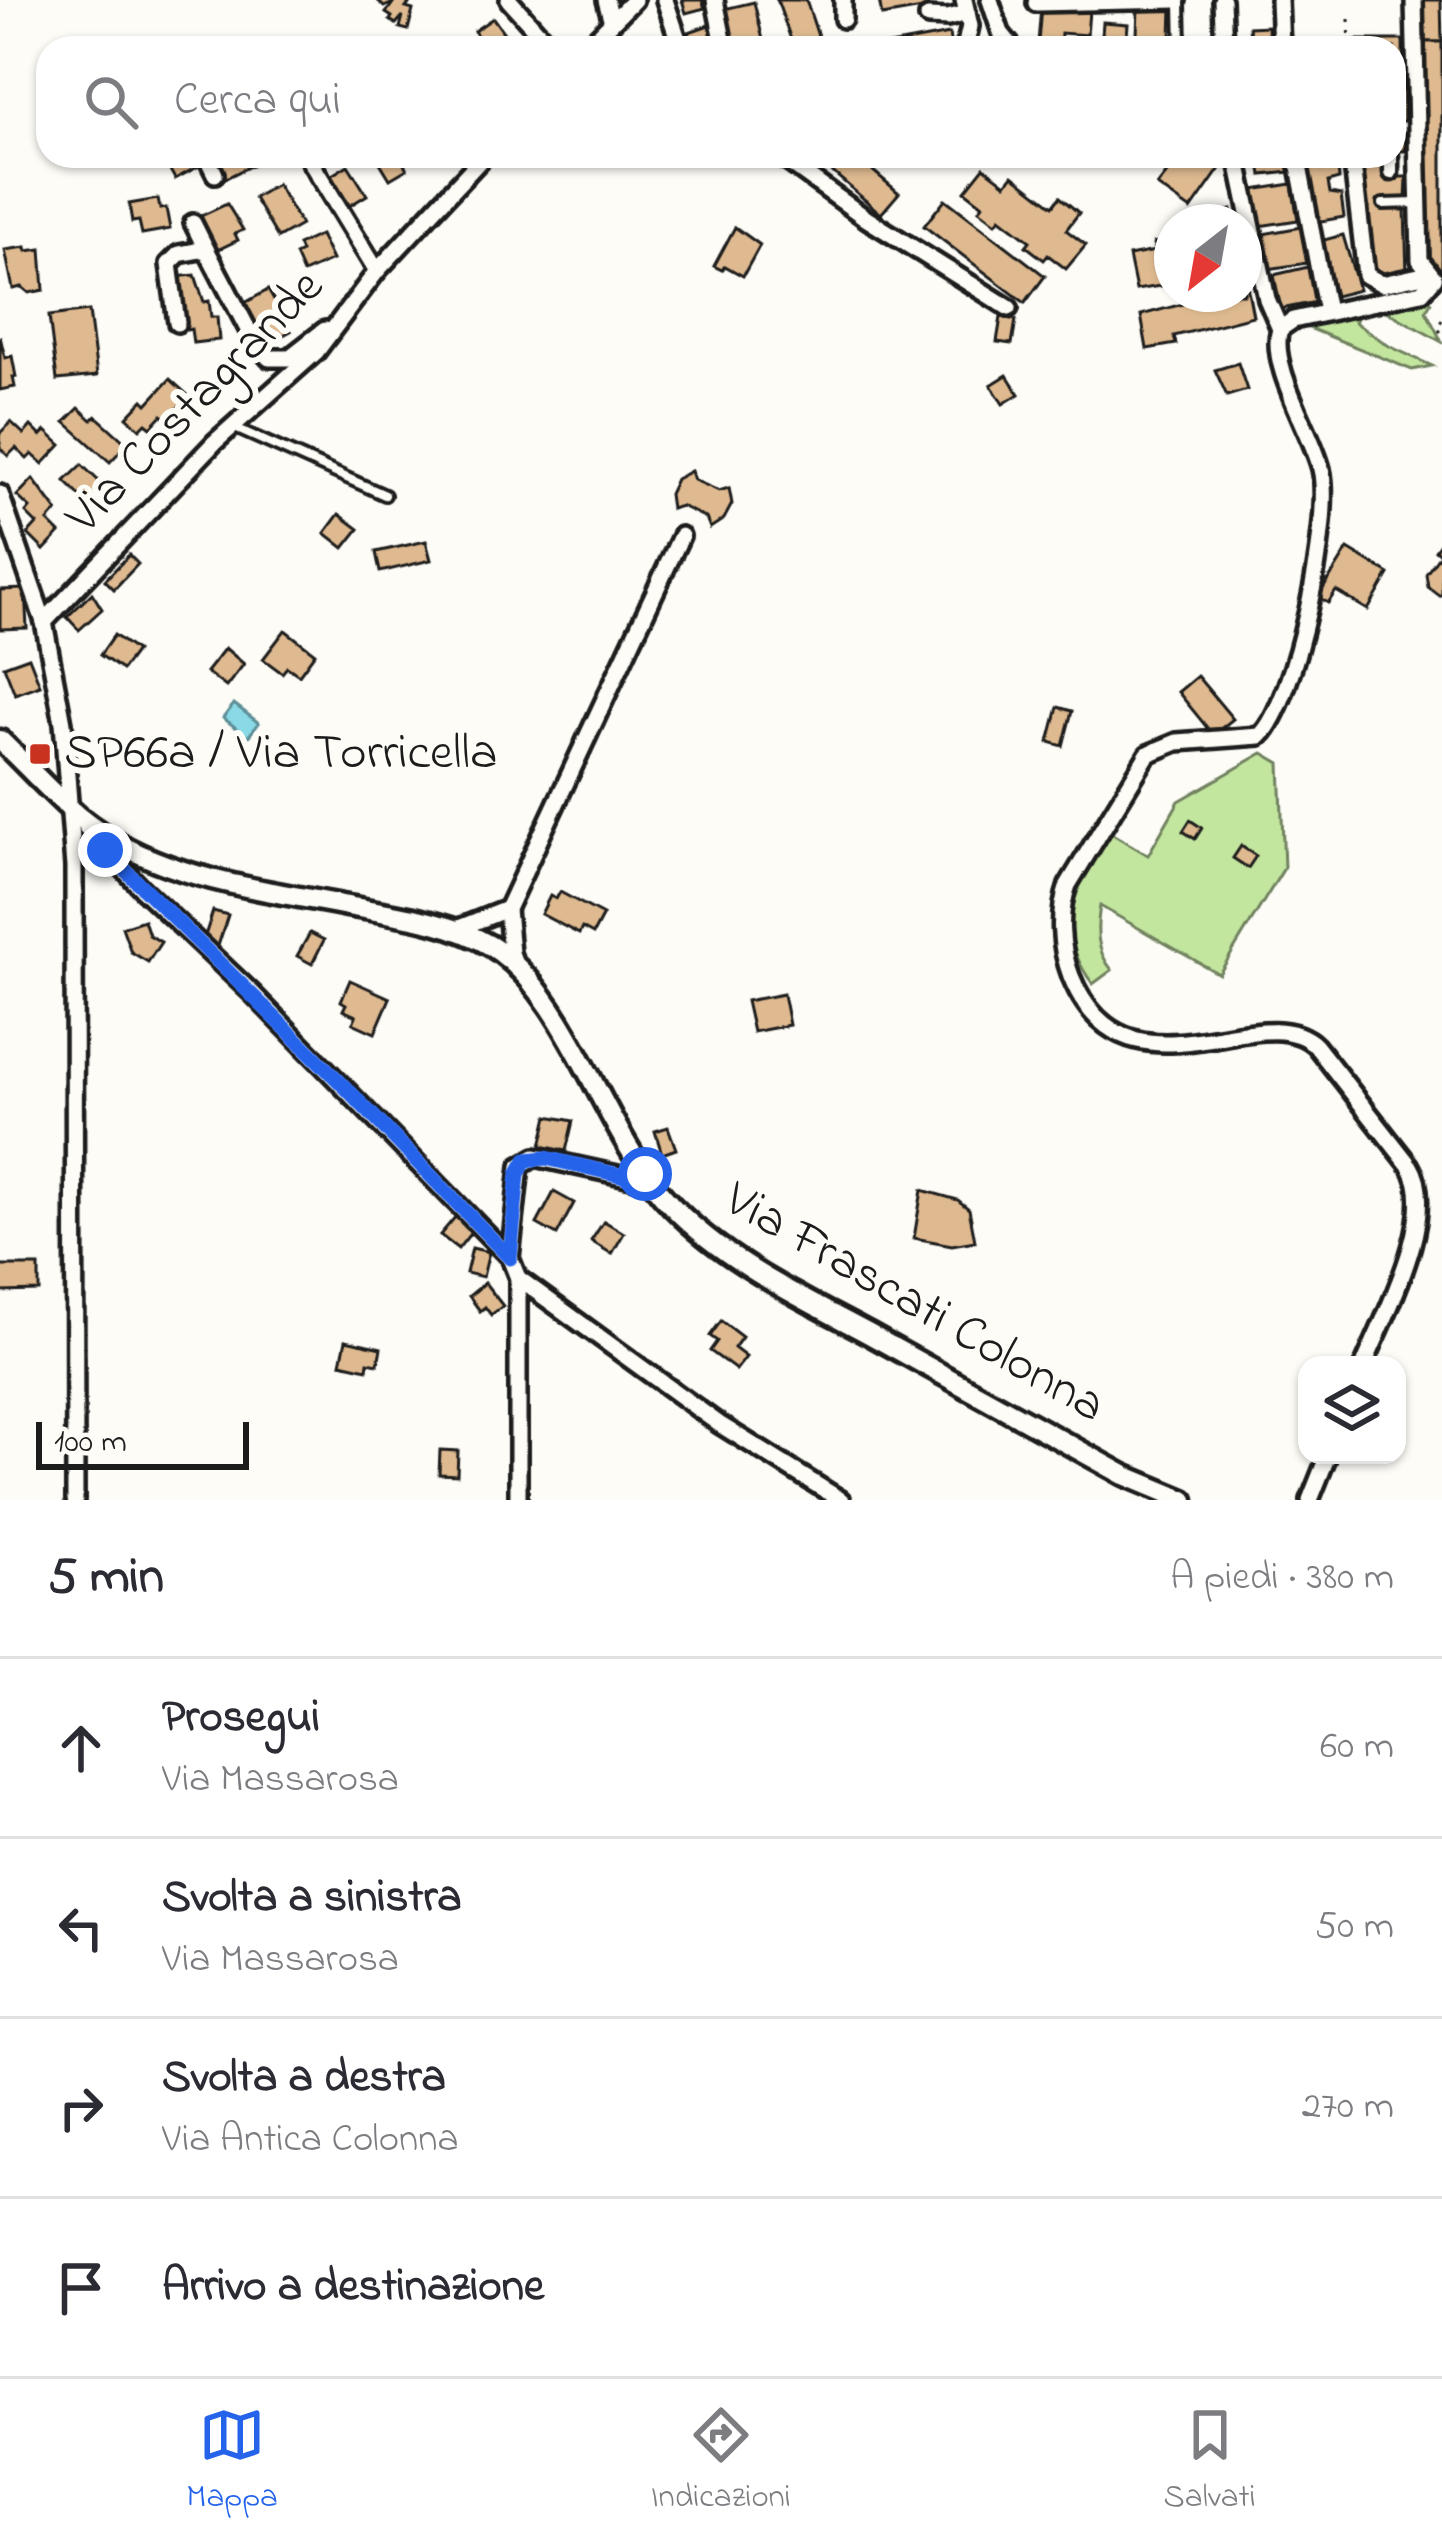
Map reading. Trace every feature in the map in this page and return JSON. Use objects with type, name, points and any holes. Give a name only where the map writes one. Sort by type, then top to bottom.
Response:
[{"type":"street","points":[[509,0],[541,36]]},
{"type":"street","points":[[606,0],[612,22]]},
{"type":"street","points":[[598,36],[634,0]]},
{"type":"street","points":[[665,0],[677,36]]},
{"type":"street","points":[[715,0],[722,36]]},
{"type":"street","points":[[843,0],[843,19]]},
{"type":"street","points":[[990,0],[1003,36]]},
{"type":"street","points":[[1036,3],[1179,0]]},
{"type":"street","points":[[1222,0],[1224,36]]},
{"type":"street","points":[[1280,0],[1281,36]]},
{"type":"street","points":[[1414,0],[1420,260],[1435,277]]},
{"type":"street","points":[[928,17],[948,18],[965,7]]},
{"type":"street","points":[[212,168],[215,174]]},
{"type":"street","points":[[314,168],[377,271]]},
{"type":"street","name":"Via Costagrande","points":[[44,622],[231,427],[302,366],[377,271],[473,168]]},
{"type":"street","points":[[797,168],[867,219],[1009,308]]},
{"type":"street","points":[[1236,168],[1268,305],[1280,329],[1277,352],[1318,459],[1324,491],[1295,665],[1284,697],[1260,736],[1177,742],[1144,757],[1073,875],[1061,908],[1064,950],[1078,990],[1099,1021],[1130,1037],[1174,1043],[1280,1030],[1300,1033],[1316,1046],[1410,1166],[1420,1184],[1420,1208],[1404,1266],[1368,1356]]},
{"type":"street","points":[[1299,168],[1328,313]]},
{"type":"street","points":[[1353,168],[1366,275],[1382,284],[1435,277]]},
{"type":"street","points":[[1391,173],[1392,168]]},
{"type":"street","points":[[193,223],[255,343],[272,359],[297,353],[350,308]]},
{"type":"street","points":[[177,323],[170,264],[176,255],[206,249]]},
{"type":"street","points":[[1280,329],[1293,320],[1419,293],[1435,277]]},
{"type":"street","points":[[0,494],[44,622],[59,694],[70,808],[75,1500]]},
{"type":"street","points":[[518,971],[507,909],[681,536]]},
{"type":"street","name":"Via Frascati Colonna","points":[[0,740],[70,808],[122,844],[192,876],[454,930],[489,945],[518,971],[554,1018],[650,1182],[699,1232],[758,1273],[1103,1464],[1184,1500]]},
{"type":"street","points":[[70,808],[142,890],[253,994],[510,1258],[518,1278],[518,1500]]},
{"type":"street","points":[[454,930],[507,909]]},
{"type":"street","points":[[510,1258],[518,1174],[526,1160],[546,1158],[650,1182]]},
{"type":"street","points":[[518,1278],[736,1436],[841,1500]]},
{"type":"street","points":[[1310,1500],[1324,1464]]},
{"type":"lane","points":[[1179,0],[1180,36]]},
{"type":"lane","points":[[1383,204],[1418,203]]},
{"type":"lane","points":[[231,427],[386,495]]},
{"type":"path","points":[[1349,19],[1350,36]]},
{"type":"path","points":[[1442,320],[1437,328],[1442,333]]},
{"type":"green space","points":[[1426,297],[1431,302],[1426,311],[1442,342],[1381,308]]},
{"type":"green space","points":[[1353,313],[1358,316],[1355,322],[1389,346],[1432,366],[1412,370],[1304,326]]},
{"type":"green space","points":[[1263,753],[1280,763],[1284,868],[1219,974],[1100,906],[1098,940],[1112,970],[1093,984],[1080,964],[1071,925],[1079,889],[1109,832],[1148,855],[1179,801]]},
{"type":"water","points":[[234,704],[259,723],[248,737],[223,718]]},
{"type":"building","points":[[382,0],[409,4],[406,8],[413,10],[408,30],[400,28],[403,16],[396,24],[390,20],[386,13],[393,3],[384,7]]},
{"type":"building","points":[[682,0],[702,0],[705,8],[686,13]]},
{"type":"building","points":[[777,0],[806,0],[818,36],[790,36]]},
{"type":"building","points":[[879,0],[927,0],[928,8],[882,16]]},
{"type":"building","points":[[1421,0],[1441,0],[1442,42],[1422,42]]},
{"type":"building","points":[[754,2],[762,36],[731,36],[724,9]]},
{"type":"building","points":[[1138,6],[1172,7],[1171,36],[1137,36]]},
{"type":"building","points":[[1041,7],[1089,11],[1087,35],[1039,36]]},
{"type":"building","points":[[493,18],[506,36],[478,36],[474,31]]},
{"type":"building","points":[[1103,22],[1128,24],[1127,36],[1102,36]]},
{"type":"building","points":[[709,25],[713,36],[690,36],[689,32]]},
{"type":"building","points":[[1268,26],[1268,36],[1250,36],[1249,27]]},
{"type":"building","points":[[1422,42],[1442,42],[1442,273],[1428,270]]},
{"type":"building","points":[[169,168],[195,168],[175,179]]},
{"type":"building","points":[[218,168],[246,168],[224,179]]},
{"type":"building","points":[[350,168],[367,195],[346,208],[327,178]]},
{"type":"building","points":[[383,168],[406,168],[407,169],[390,179]]},
{"type":"building","points":[[828,168],[870,168],[899,193],[881,214]]},
{"type":"building","points":[[983,168],[1006,184],[1013,175],[1053,206],[1060,197],[1079,213],[1066,230],[1086,245],[1066,269],[1048,255],[1044,260],[1026,246],[1030,241],[1000,218],[996,223],[979,210],[983,205],[965,191]]},
{"type":"building","points":[[1160,168],[1220,168],[1195,204],[1182,204],[1157,186],[1167,173]]},
{"type":"building","points":[[1261,168],[1290,168],[1291,172],[1262,175]]},
{"type":"building","points":[[1307,168],[1338,168],[1339,179],[1328,182],[1330,193],[1341,195],[1344,217],[1316,222]]},
{"type":"building","points":[[1360,168],[1386,168],[1386,177],[1407,177],[1406,200],[1380,200],[1380,208],[1405,208],[1407,274],[1372,277],[1369,208],[1362,207]]},
{"type":"building","points":[[277,184],[301,225],[278,238],[254,198]]},
{"type":"building","points":[[1292,184],[1298,220],[1262,226],[1262,204],[1255,204],[1253,190]]},
{"type":"building","points":[[158,199],[160,209],[166,208],[170,229],[142,234],[139,221],[132,222],[129,204]]},
{"type":"building","points":[[945,199],[1045,276],[1025,303],[924,226]]},
{"type":"building","points":[[227,204],[243,230],[235,234],[238,240],[215,251],[199,217]]},
{"type":"building","points":[[735,227],[760,245],[743,276],[714,266]]},
{"type":"building","points":[[1301,227],[1307,263],[1268,269],[1263,234]]},
{"type":"building","points":[[320,235],[332,260],[303,273],[295,255],[301,252],[298,245]]},
{"type":"building","points":[[1343,235],[1359,290],[1335,296],[1320,241]]},
{"type":"building","points":[[26,247],[27,251],[41,249],[44,290],[13,289],[5,250]]},
{"type":"building","points":[[1154,251],[1154,287],[1136,290],[1129,256]]},
{"type":"building","points":[[1308,267],[1316,302],[1281,309],[1274,275]]},
{"type":"building","points":[[195,275],[204,302],[209,301],[211,317],[217,317],[219,340],[193,343],[191,329],[187,330],[174,277]]},
{"type":"building","points":[[268,290],[291,331],[265,345],[243,304]]},
{"type":"building","points":[[89,311],[97,376],[57,380],[49,316]]},
{"type":"building","points":[[1252,312],[1253,316],[1174,336],[1176,344],[1147,349],[1141,315]]},
{"type":"building","points":[[1001,317],[1016,320],[1012,344],[997,342]]},
{"type":"building","points":[[0,336],[5,358],[12,356],[16,377],[15,387],[0,390]]},
{"type":"building","points":[[1238,363],[1247,390],[1227,396],[1215,370]]},
{"type":"building","points":[[1007,375],[1019,394],[1003,404],[991,385]]},
{"type":"building","points":[[170,379],[189,396],[167,419],[162,415],[151,427],[146,423],[140,429],[127,417]]},
{"type":"building","points":[[79,408],[92,420],[96,416],[127,444],[110,462],[65,422]]},
{"type":"building","points":[[11,422],[24,434],[31,426],[41,436],[46,431],[61,445],[43,464],[32,454],[27,459],[16,448],[8,456],[0,448],[0,433]]},
{"type":"building","points":[[82,465],[105,487],[88,504],[65,481]]},
{"type":"building","points":[[691,471],[694,480],[719,491],[729,488],[732,504],[724,519],[710,528],[706,518],[681,506],[671,509],[669,494],[676,479]]},
{"type":"building","points":[[33,479],[57,511],[48,521],[60,533],[44,550],[28,534],[37,524],[26,513],[30,508],[17,496]]},
{"type":"building","points":[[339,514],[359,529],[344,548],[325,533]]},
{"type":"building","points":[[1442,540],[1440,596],[1428,587],[1426,574],[1440,554],[1435,550]]},
{"type":"building","points":[[426,541],[431,560],[380,572],[376,552]]},
{"type":"building","points":[[1348,549],[1389,574],[1368,610],[1336,591],[1328,603],[1318,597]]},
{"type":"building","points":[[129,555],[138,564],[114,589],[105,580]]},
{"type":"building","points":[[25,589],[27,628],[0,629],[0,590]]},
{"type":"building","points":[[92,593],[102,609],[79,630],[67,617]]},
{"type":"building","points":[[285,630],[315,653],[299,675],[287,667],[282,673],[263,659]]},
{"type":"building","points":[[114,635],[136,651],[122,670],[100,655]]},
{"type":"building","points":[[225,648],[244,664],[226,687],[206,672]]},
{"type":"building","points":[[29,657],[40,685],[15,694],[4,666]]},
{"type":"building","points":[[1197,676],[1233,719],[1213,735],[1178,692]]},
{"type":"building","points":[[1058,707],[1072,711],[1063,746],[1049,742]]},
{"type":"building","points":[[1190,820],[1202,828],[1195,839],[1183,831]]},
{"type":"building","points":[[1241,846],[1256,856],[1248,868],[1233,858]]},
{"type":"building","points":[[560,892],[603,915],[593,934],[582,928],[579,934],[541,914],[550,896],[556,899]]},
{"type":"building","points":[[213,911],[228,915],[218,946],[203,942]]},
{"type":"building","points":[[144,920],[149,935],[161,942],[148,962],[131,952],[122,927]]},
{"type":"building","points":[[310,933],[324,940],[312,964],[297,956]]},
{"type":"building","points":[[350,980],[390,998],[375,1033],[353,1023],[356,1016],[343,1010],[346,1004],[341,1001]]},
{"type":"building","points":[[783,994],[789,1025],[753,1032],[746,1001]]},
{"type":"building","points":[[548,1116],[573,1121],[566,1151],[541,1146]]},
{"type":"building","points":[[668,1127],[676,1149],[662,1154],[655,1131]]},
{"type":"building","points":[[922,1190],[958,1200],[969,1209],[975,1241],[952,1245],[914,1238]]},
{"type":"building","points":[[554,1192],[574,1203],[557,1235],[537,1224]]},
{"type":"building","points":[[456,1216],[473,1230],[458,1249],[440,1235]]},
{"type":"building","points":[[604,1221],[624,1233],[612,1254],[591,1241]]},
{"type":"building","points":[[472,1248],[489,1252],[483,1277],[466,1273]]},
{"type":"building","points":[[0,1266],[39,1266],[39,1291],[0,1292]]},
{"type":"building","points":[[485,1283],[503,1306],[491,1315],[485,1307],[480,1311],[469,1296]]},
{"type":"building","points":[[721,1321],[742,1337],[734,1348],[746,1357],[736,1370],[710,1351],[717,1341],[710,1336]]},
{"type":"building","points":[[346,1340],[381,1348],[378,1364],[368,1362],[367,1369],[341,1363]]},
{"type":"building","points":[[440,1450],[458,1451],[457,1475],[439,1474]]},
{"type":"place","name":"SP66a / Via Torricella","points":[[40,754]]},
{"type":"route","points":[[105,850],[510,1258],[518,1174],[526,1160],[546,1158],[650,1182],[645,1174]]}]
